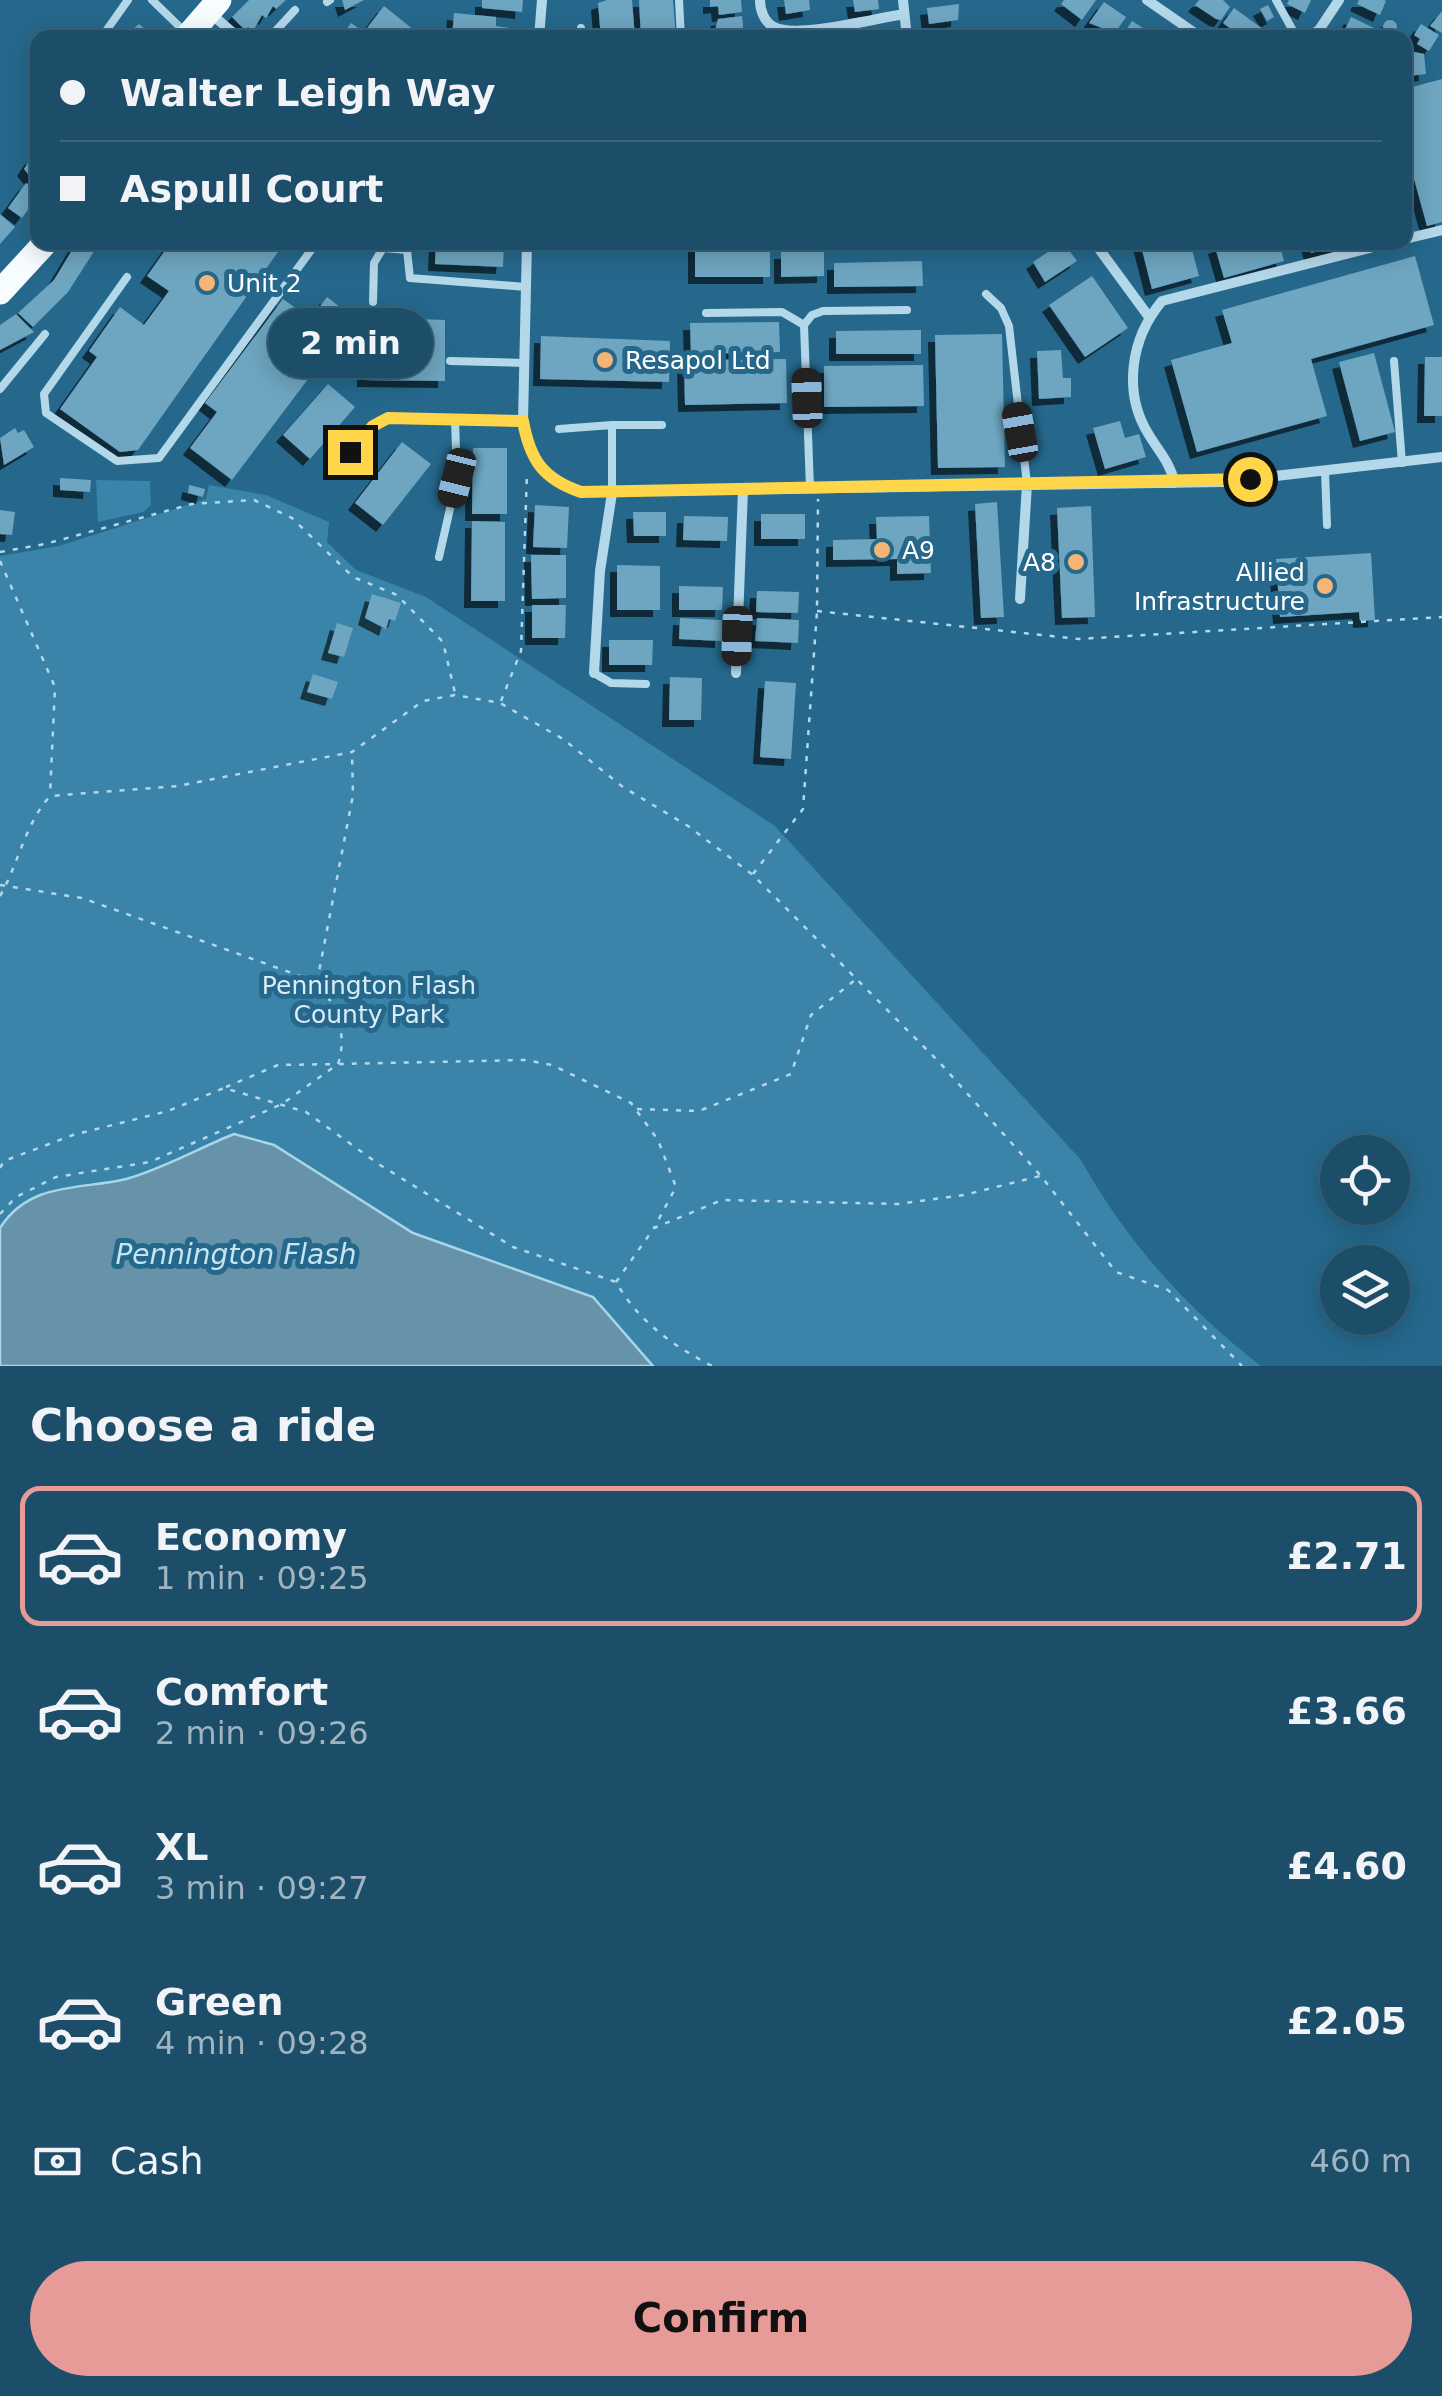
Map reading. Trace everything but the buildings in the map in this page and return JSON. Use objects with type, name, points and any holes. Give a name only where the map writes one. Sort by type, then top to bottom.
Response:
[{"type":"main road","points":[[192,30],[213,6]]},
{"type":"main road","points":[[0,292],[39,250]]},
{"type":"street","points":[[539,30],[542,0]]},
{"type":"street","points":[[760,0],[760,12],[773,27],[787,30]]},
{"type":"street","points":[[902,0],[906,30]]},
{"type":"street","points":[[1147,0],[1190,30]]},
{"type":"street","points":[[1318,30],[1339,0]]},
{"type":"street","points":[[213,6],[232,30]]},
{"type":"street","points":[[799,30],[904,14]]},
{"type":"street","points":[[1412,238],[1442,230]]},
{"type":"street","points":[[526,250],[523,421],[534,464],[561,486],[581,492],[1174,483],[1442,458]]},
{"type":"street","points":[[1100,250],[1149,317]]},
{"type":"street","points":[[1174,483],[1168,458],[1148,434],[1134,398],[1133,358],[1149,317],[1162,301],[1361,250]]},
{"type":"street","points":[[350,452],[373,426],[388,418],[523,421]]},
{"type":"street","points":[[1020,599],[1026,484]]},
{"type":"street","points":[[736,673],[743,490]]},
{"type":"street","points":[[594,673],[600,572],[612,493]]},
{"type":"lane","points":[[107,30],[128,0]]},
{"type":"lane","points":[[152,0],[181,30]]},
{"type":"lane","points":[[679,0],[681,30]]},
{"type":"lane","points":[[1276,0],[1293,30]]},
{"type":"lane","points":[[276,30],[295,10]]},
{"type":"lane","points":[[126,277],[44,394],[46,413],[117,461],[160,458],[310,250]]},
{"type":"lane","points":[[373,302],[374,262],[382,250]]},
{"type":"lane","points":[[407,250],[410,278],[526,287]]},
{"type":"lane","points":[[986,294],[1001,308],[1009,326],[1026,484]]},
{"type":"lane","points":[[814,488],[804,326],[812,315],[823,312],[907,310]]},
{"type":"lane","points":[[706,312],[782,312],[804,326]]},
{"type":"lane","points":[[0,389],[45,334]]},
{"type":"lane","points":[[450,360],[524,363]]},
{"type":"lane","points":[[1394,361],[1402,462]]},
{"type":"lane","points":[[439,557],[457,478],[455,419]]},
{"type":"lane","points":[[612,425],[612,493]]},
{"type":"lane","points":[[558,429],[662,425]]},
{"type":"lane","points":[[1325,471],[1327,525]]},
{"type":"lane","points":[[594,673],[611,684],[646,684]]},
{"type":"path","points":[[500,703],[521,650],[524,491],[527,472],[534,464]]},
{"type":"path","points":[[753,875],[803,809],[817,611],[814,488]]},
{"type":"path","points":[[0,552],[46,544],[192,504],[254,500],[292,518],[353,576],[397,595],[442,642],[456,695]]},
{"type":"path","points":[[0,561],[55,687],[50,796],[30,826],[8,886],[0,896]]},
{"type":"path","points":[[817,611],[1079,639],[1442,617]]},
{"type":"path","points":[[50,796],[178,786],[352,752],[422,700],[456,695],[500,703],[548,729],[638,798],[688,826],[753,875],[1042,1176],[1116,1272],[1168,1290],[1242,1366]]},
{"type":"path","points":[[316,982],[353,795],[352,752]]},
{"type":"path","points":[[0,885],[82,898],[316,982],[327,993],[340,1028],[338,1064]]},
{"type":"path","points":[[0,1168],[2,1161],[73,1136],[168,1111],[278,1064],[525,1060],[578,1076],[637,1109],[698,1112],[791,1074],[811,1015],[825,999],[856,979]]},
{"type":"path","points":[[0,1214],[16,1197],[56,1176],[150,1162],[282,1104],[338,1064]]},
{"type":"path","points":[[224,1088],[282,1104],[330,1125],[380,1165],[512,1247],[616,1282],[628,1302],[670,1344],[712,1366]]},
{"type":"path","points":[[616,1282],[654,1228],[676,1187],[658,1140],[637,1109]]},
{"type":"path","points":[[654,1228],[722,1200],[898,1204],[964,1195],[1042,1176]]},
{"type":"green space","points":[[96,480],[150,481],[151,505],[143,512],[98,522]]},
{"type":"green space","name":"Pennington Flash County Park","points":[[209,485],[266,495],[329,522],[327,542],[356,570],[426,597],[775,826],[1081,1160],[1118,1218],[1160,1272],[1208,1321],[1261,1366],[0,1366],[0,556],[59,546],[206,499]]},
{"type":"water","name":"Pennington Flash","points":[[234,1134],[274,1145],[413,1233],[593,1297],[653,1366],[0,1366],[0,1228],[12,1213],[41,1195],[140,1175]]},
{"type":"place","name":"Unit 2","points":[[207,283]]},
{"type":"place","name":"Resapol Ltd","points":[[605,360]]},
{"type":"place","name":"A9","points":[[882,550]]},
{"type":"place","name":"A8","points":[[1076,562]]},
{"type":"place","name":"Allied Infrastructure","points":[[1325,586]]},
{"type":"route","points":[[350,452],[373,426],[388,418],[523,421],[534,464],[561,486],[581,492],[1250,479]]}]
